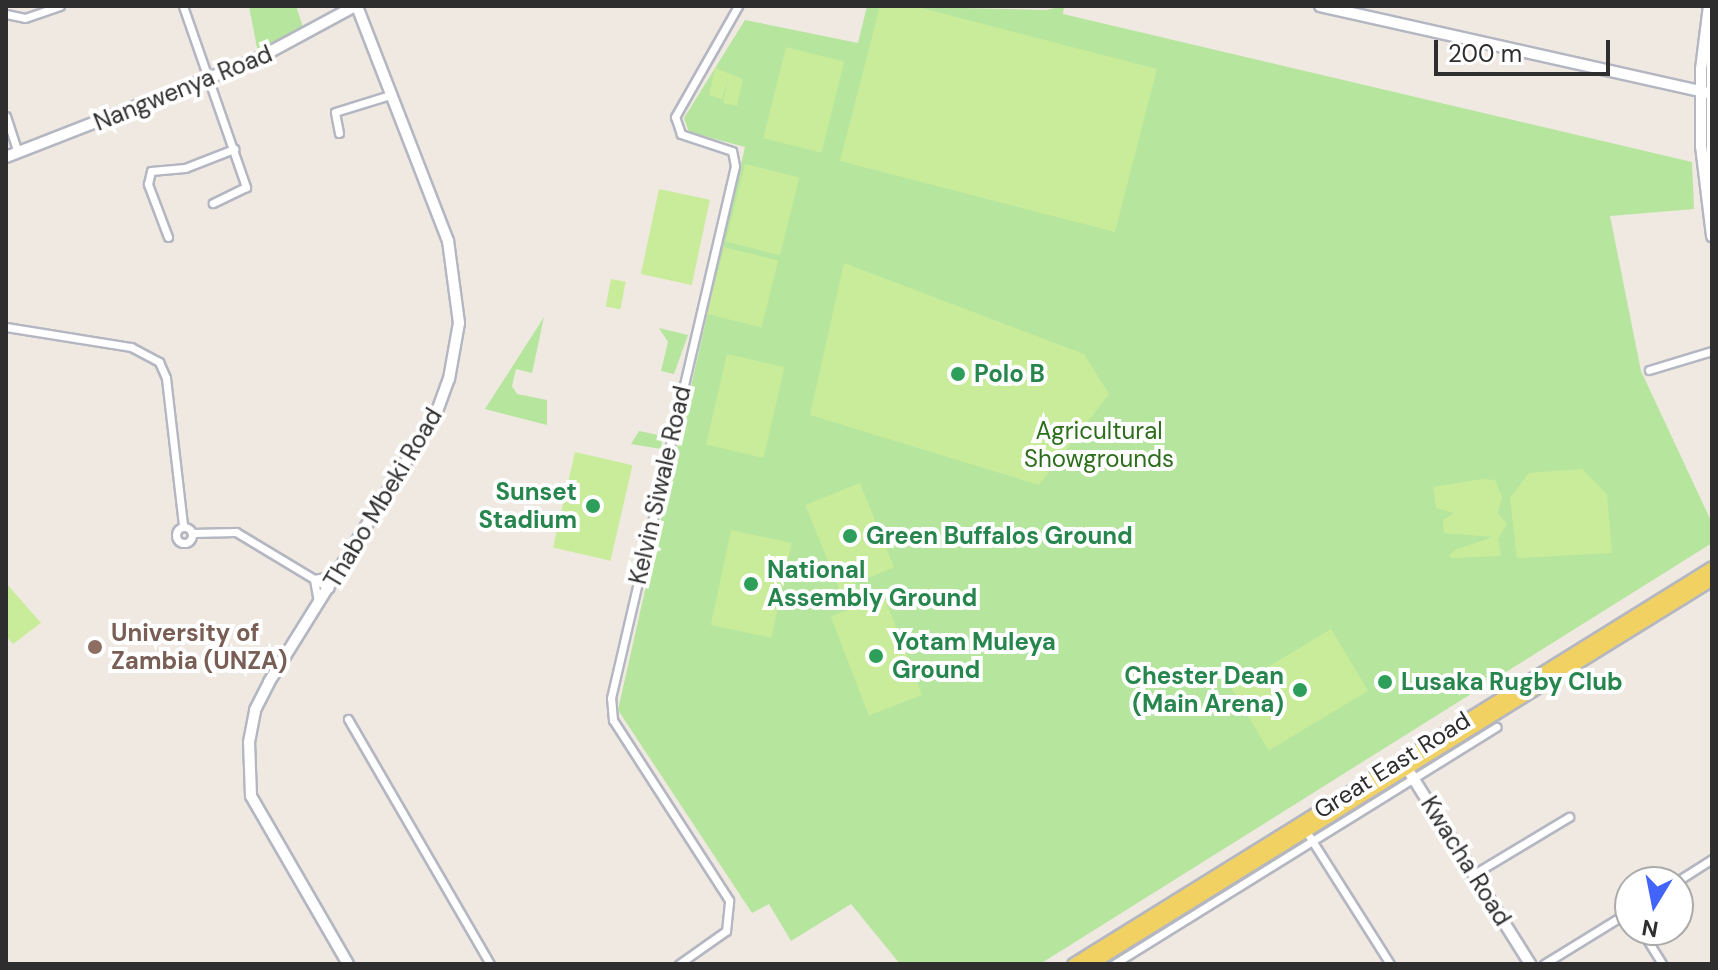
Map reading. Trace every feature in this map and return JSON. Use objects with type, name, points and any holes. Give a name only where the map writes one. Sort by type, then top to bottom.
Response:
[{"type":"main road","name":"Nangwenya Road","points":[[10,153],[277,50],[356,6]]},
{"type":"main road","name":"Thabo Mbeki Road","points":[[348,964],[251,796],[246,767],[259,701],[436,414],[458,339],[454,265],[356,6]]},
{"type":"main road","points":[[1323,6],[1705,93]]},
{"type":"main road","points":[[1709,6],[1710,40],[1705,93],[1712,236]]},
{"type":"main road","points":[[1710,40],[1701,77],[1712,176]]},
{"type":"main road","points":[[1686,89],[1701,77]]},
{"type":"main road","name":"Great East Road","points":[[1090,964],[1309,836],[1712,567]]},
{"type":"main road","name":"Great East Road","points":[[1073,964],[1407,768],[1712,579]]},
{"type":"main road","name":"Kwacha Road","points":[[1407,768],[1530,964]]},
{"type":"street","points":[[6,14],[25,18],[60,6]]},
{"type":"street","points":[[183,6],[210,77],[245,190],[213,203]]},
{"type":"street","name":"Kelvin Siwale Road","points":[[679,964],[726,931],[729,900],[613,720],[611,698],[735,166],[732,151],[681,134],[675,117],[738,6]]},
{"type":"street","points":[[339,133],[335,112],[390,95]]},
{"type":"street","points":[[6,116],[10,153]]},
{"type":"street","points":[[168,237],[148,184],[151,171],[185,168],[234,149]]},
{"type":"street","points":[[6,327],[131,347],[159,362],[166,378],[183,526],[192,533],[236,532],[329,588]]},
{"type":"street","points":[[1649,370],[1712,351]]},
{"type":"street","points":[[183,526],[176,532],[180,543],[189,542],[192,533]]},
{"type":"street","points":[[314,579],[338,574]]},
{"type":"street","points":[[314,579],[317,606]]},
{"type":"street","points":[[348,719],[490,964]]},
{"type":"street","points":[[1407,768],[1496,727]]},
{"type":"street","points":[[1474,874],[1569,817]]},
{"type":"street","points":[[1114,964],[1309,836],[1390,964]]},
{"type":"street","points":[[1694,870],[1712,859]]},
{"type":"street","points":[[1544,964],[1614,921]]},
{"type":"street","points":[[1651,946],[1662,964]]},
{"type":"green space","points":[[249,6],[296,6],[303,27],[259,58]]},
{"type":"green space","name":"Agricultural Showgrounds","points":[[867,6],[1046,10],[1064,6],[1063,14],[1692,162],[1694,209],[1610,216],[1641,371],[1712,523],[1712,543],[1040,964],[900,964],[851,904],[791,941],[769,904],[752,913],[618,710],[745,147],[689,132],[684,118],[745,20],[858,43]]},
{"type":"green space","points":[[880,6],[914,6],[1157,69],[1115,232],[840,161]]},
{"type":"green space","points":[[786,47],[844,62],[821,153],[763,138]]},
{"type":"green space","points":[[715,68],[743,79],[737,106],[723,103],[728,77],[722,99],[709,95]]},
{"type":"green space","points":[[745,164],[799,178],[780,255],[726,242]]},
{"type":"green space","points":[[659,189],[710,200],[692,285],[641,274]]},
{"type":"green space","points":[[724,247],[778,261],[762,327],[707,314]]},
{"type":"green space","name":"Polo B","points":[[844,263],[1084,354],[1109,394],[1039,485],[810,415]]},
{"type":"green space","points":[[611,279],[626,282],[620,309],[606,306]]},
{"type":"green space","points":[[544,317],[532,373],[516,369],[512,386],[517,394],[547,400],[547,425],[485,409]]},
{"type":"green space","points":[[659,328],[688,335],[674,374],[661,371],[668,342]]},
{"type":"green space","points":[[727,354],[784,367],[764,458],[706,445]]},
{"type":"green space","points":[[639,431],[663,436],[661,449],[631,444]]},
{"type":"green space","name":"Sunset Stadium","points":[[575,452],[632,465],[610,561],[553,547]]},
{"type":"green space","points":[[1582,469],[1607,494],[1612,553],[1517,558],[1510,498],[1529,473]]},
{"type":"green space","points":[[1482,479],[1495,480],[1502,497],[1498,513],[1507,524],[1498,539],[1501,556],[1452,558],[1449,556],[1455,550],[1493,537],[1444,533],[1443,520],[1454,513],[1436,508],[1433,487]]},
{"type":"green space","name":"Green Buffalos Ground","points":[[860,483],[894,567],[839,589],[805,505]]},
{"type":"green space","name":"National Assembly Ground","points":[[731,530],[792,543],[771,638],[711,625]]},
{"type":"green space","points":[[6,583],[41,623],[13,644],[6,636]]},
{"type":"green space","name":"Yotam Muleya Ground","points":[[884,596],[922,695],[869,715],[831,616]]},
{"type":"green space","name":"Chester Dean (Main Arena)","points":[[1331,629],[1368,691],[1269,750],[1232,689]]},
{"type":"place","name":"Polo B","points":[[958,374]]},
{"type":"place","name":"Sunset Stadium","points":[[593,506]]},
{"type":"place","name":"Green Buffalos Ground","points":[[850,536]]},
{"type":"place","name":"National Assembly Ground","points":[[751,584]]},
{"type":"place","name":"University of Zambia (UNZA)","points":[[95,647]]},
{"type":"place","name":"Yotam Muleya Ground","points":[[876,656]]},
{"type":"place","name":"Lusaka Rugby Club","points":[[1385,682]]},
{"type":"place","name":"Chester Dean (Main Arena)","points":[[1300,690]]}]
